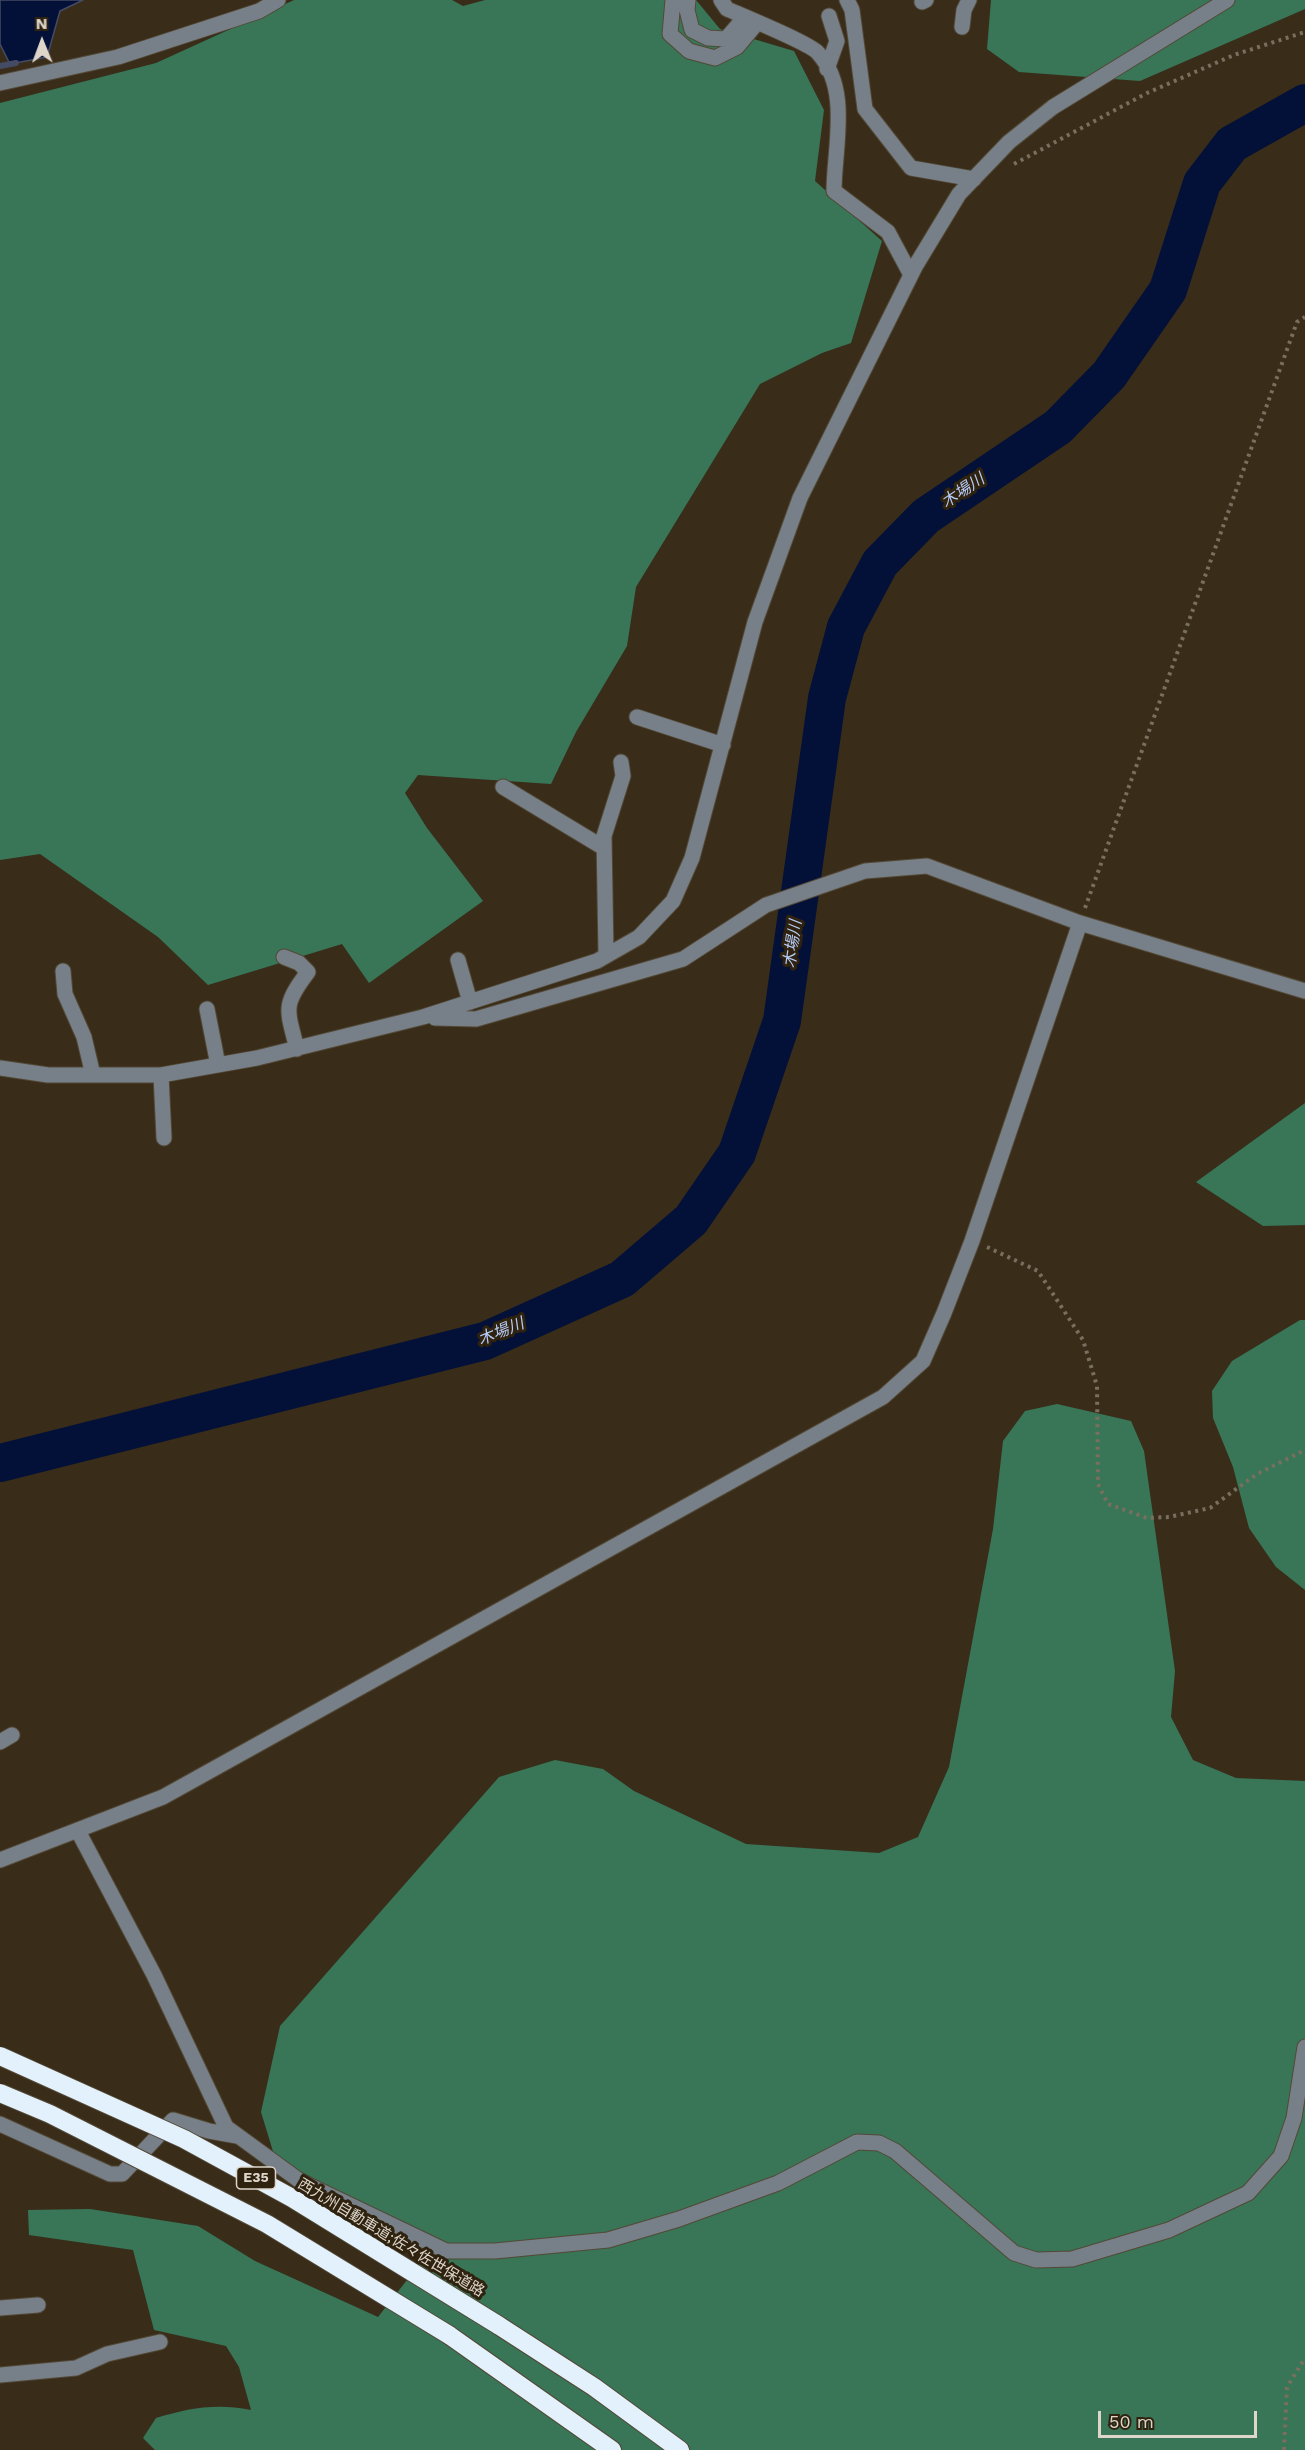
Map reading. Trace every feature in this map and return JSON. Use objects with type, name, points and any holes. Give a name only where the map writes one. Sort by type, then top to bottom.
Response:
[{"type":"highway","name":"西九州自動車道;佐々佐世保道路","points":[[0,2056],[184,2139],[292,2198],[594,2387],[680,2450]]},
{"type":"highway","name":"E35","points":[[0,2093],[140,2158],[267,2224],[449,2335],[612,2450]]},
{"type":"street","points":[[0,83],[118,57],[259,11],[278,0]]},
{"type":"street","points":[[673,0],[670,34],[689,51],[697,54],[715,58],[737,47],[751,20]]},
{"type":"street","points":[[688,0],[687,10],[692,30],[708,39],[726,39],[751,20]]},
{"type":"street","points":[[721,0],[727,9],[818,52],[830,74],[838,113],[834,191],[888,232],[910,275]]},
{"type":"street","points":[[847,0],[852,10],[865,109],[911,168],[974,179]]},
{"type":"street","points":[[962,27],[964,10],[969,0]]},
{"type":"street","points":[[0,1068],[48,1075],[161,1075],[218,1065],[423,1017],[606,955],[639,937],[673,902],[692,858],[755,622],[800,498],[910,275],[959,194],[1009,142],[1053,107],[1227,0]]},
{"type":"street","points":[[829,16],[837,41],[830,74]]},
{"type":"street","points":[[830,74],[860,71]]},
{"type":"street","points":[[638,717],[723,745]]},
{"type":"street","points":[[606,955],[604,836],[623,776],[621,762]]},
{"type":"street","points":[[503,787],[604,848]]},
{"type":"street","points":[[423,1017],[476,1019],[683,958],[766,905],[866,871],[927,866],[1080,923],[1305,991]]},
{"type":"street","points":[[0,1860],[163,1797],[883,1397],[923,1361],[972,1240],[1080,923]]},
{"type":"street","points":[[284,957],[299,963],[308,972],[294,990],[287,1008],[297,1048]]},
{"type":"street","points":[[458,960],[470,1002]]},
{"type":"street","points":[[63,971],[65,994],[84,1037],[93,1075]]},
{"type":"street","points":[[207,1009],[218,1065]]},
{"type":"street","points":[[161,1075],[164,1138]]},
{"type":"street","points":[[78,1831],[154,1975],[226,2127],[300,2181],[446,2251],[495,2252],[608,2240],[778,2183],[857,2142],[879,2143],[895,2151],[1014,2253],[1036,2260],[1072,2259],[1169,2230],[1248,2193],[1281,2156],[1294,2118],[1305,2047]]},
{"type":"street","points":[[0,2124],[110,2174],[122,2174],[173,2120],[209,2131],[240,2136]]},
{"type":"street","points":[[0,2308],[38,2305]]},
{"type":"street","points":[[0,2375],[76,2368],[106,2354],[160,2342]]},
{"type":"path","points":[[1011,165],[1147,93],[1234,55],[1305,32]]},
{"type":"path","points":[[1080,923],[1298,322],[1305,317]]},
{"type":"path","points":[[972,1240],[1038,1271],[1083,1340],[1097,1386],[1098,1484],[1108,1504],[1146,1518],[1169,1517],[1210,1508],[1257,1474],[1305,1450]]},
{"type":"path","points":[[1284,2450],[1287,2387],[1305,2358]]},
{"type":"green space","points":[[294,0],[452,0],[463,6],[485,0],[696,0],[720,29],[794,51],[824,110],[815,181],[882,241],[851,343],[822,353],[760,384],[636,587],[627,646],[576,732],[551,784],[418,775],[405,793],[427,828],[483,901],[369,983],[342,944],[208,985],[158,937],[40,854],[0,860],[0,103],[156,63]]},
{"type":"green space","points":[[991,0],[1305,0],[1305,9],[1140,81],[1019,72],[987,49]]},
{"type":"green space","points":[[1305,1103],[1305,1225],[1263,1226],[1196,1182]]},
{"type":"green space","points":[[1300,1320],[1305,1320],[1305,1590],[1276,1567],[1249,1528],[1233,1467],[1213,1418],[1212,1391],[1232,1361]]},
{"type":"green space","points":[[1057,1404],[1131,1421],[1144,1451],[1175,1671],[1171,1717],[1193,1760],[1236,1778],[1305,1781],[1305,2450],[155,2450],[143,2438],[156,2418],[203,2408],[226,2407],[251,2410],[239,2367],[226,2346],[154,2330],[133,2250],[29,2235],[28,2210],[90,2209],[198,2226],[255,2261],[378,2317],[436,2243],[275,2158],[261,2112],[280,2026],[499,1777],[555,1760],[603,1769],[634,1791],[746,1844],[879,1853],[918,1837],[949,1767],[993,1529],[1003,1441],[1025,1411]]},
{"type":"water","points":[[0,0],[83,0],[60,11],[47,57],[10,64],[0,44]]},
{"type":"waterway","points":[[0,66],[16,63]]},
{"type":"waterway","name":"木場川","points":[[0,1463],[485,1341],[622,1279],[691,1220],[737,1153],[782,1021],[827,698],[846,627],[880,563],[926,516],[1058,427],[1109,375],[1168,290],[1202,183],[1232,144],[1305,103]]}]
